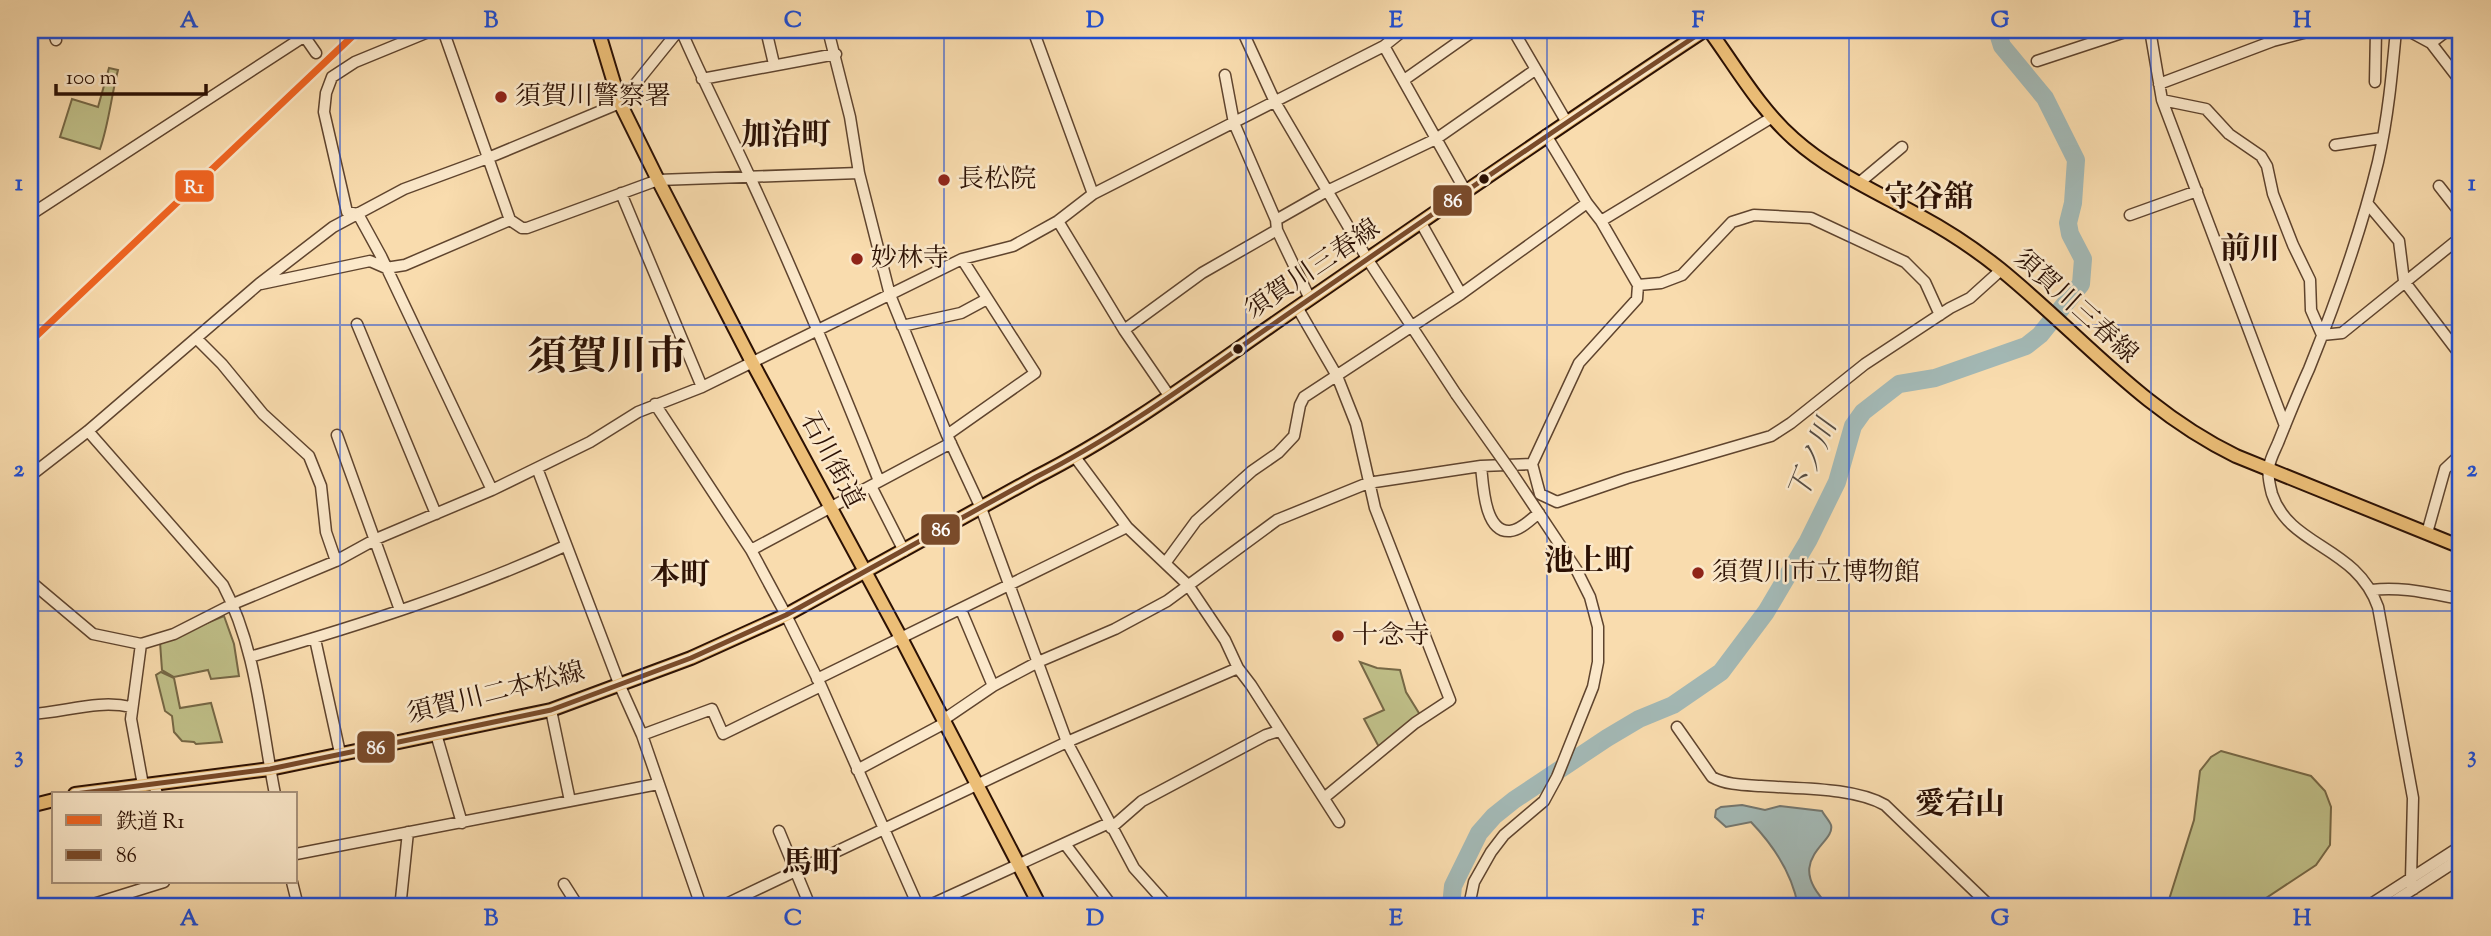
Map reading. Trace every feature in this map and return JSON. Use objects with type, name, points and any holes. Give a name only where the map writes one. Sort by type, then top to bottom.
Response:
[{"type":"main road","name":"石川街道","points":[[598,30],[620,103],[658,180],[1040,906]]},
{"type":"main road","name":"須賀川三春線","points":[[864,571],[1075,457],[1170,397],[1566,121],[1707,30],[1772,118],[1796,140],[1821,160],[1859,183],[1968,244],[2160,411],[2215,446],[2461,547]]},
{"type":"main road","name":"須賀川二本松線","points":[[100,792],[151,788],[270,769],[551,710],[691,658],[786,615],[864,571]]},
{"type":"main road","points":[[30,806],[52,800]]},
{"type":"street","points":[[30,215],[302,34],[314,30]]},
{"type":"street","points":[[358,214],[347,212],[324,112],[326,93],[332,77],[355,62],[433,30]]},
{"type":"street","points":[[443,30],[510,220],[522,228],[658,180],[859,173]]},
{"type":"street","points":[[30,476],[88,431],[259,284],[333,227],[404,189],[488,158],[620,103],[680,30],[749,176],[817,330],[875,484],[904,551]]},
{"type":"street","points":[[766,30],[774,64]]},
{"type":"street","points":[[828,30],[850,117],[859,173],[890,295],[902,326],[981,508],[1067,742],[1134,868],[1168,906]]},
{"type":"street","points":[[1033,30],[1093,194]]},
{"type":"street","points":[[1242,30],[1275,102],[1368,260],[1581,578],[1590,597],[1598,626],[1598,662],[1593,687],[1557,777],[1544,801],[1522,818],[1491,852],[1475,882],[1469,906]]},
{"type":"street","points":[[30,580],[93,634],[141,644],[174,634],[233,604],[336,561],[376,540],[492,490],[590,442],[638,412],[681,397],[962,259],[1013,246],[1058,222],[1093,194],[1384,46],[1404,30]]},
{"type":"street","points":[[1404,80],[1475,30]]},
{"type":"street","points":[[1513,30],[1566,121]]},
{"type":"street","points":[[2037,61],[2131,30]]},
{"type":"street","points":[[2150,30],[2162,100],[2285,426]]},
{"type":"street","points":[[2159,84],[2273,41],[2315,30]]},
{"type":"street","points":[[2375,82],[2376,30]]},
{"type":"street","points":[[2396,30],[2389,99],[2367,203],[2322,335],[2269,467],[2272,493],[2289,523],[2334,552],[2362,577],[2372,590],[2383,626],[2413,799],[2412,884]]},
{"type":"street","points":[[2407,30],[2431,43],[2461,82]]},
{"type":"street","points":[[2431,43],[2448,30]]},
{"type":"street","points":[[302,34],[316,53]]},
{"type":"street","points":[[1384,46],[1466,192]]},
{"type":"street","points":[[702,79],[836,54]]},
{"type":"street","points":[[1124,330],[1202,273],[1328,191],[1436,139],[1535,70]]},
{"type":"street","points":[[1225,75],[1234,123],[1310,299]]},
{"type":"street","points":[[2162,100],[2206,109],[2229,134],[2261,156],[2267,166],[2273,194],[2293,246],[2310,280],[2311,310],[2322,335]]},
{"type":"street","points":[[1601,221],[1772,118]]},
{"type":"street","points":[[1546,135],[1638,285],[1637,299],[1579,363],[1532,464],[1540,494],[1557,502],[1627,478],[1771,436],[1791,424],[1865,364],[1970,298],[2001,270]]},
{"type":"street","points":[[2335,145],[2382,138]]},
{"type":"street","points":[[1859,183],[1902,147]]},
{"type":"street","points":[[2439,186],[2461,214]]},
{"type":"street","points":[[2130,215],[2197,191]]},
{"type":"street","points":[[621,193],[702,387]]},
{"type":"street","points":[[1166,562],[1196,521],[1252,471],[1278,453],[1294,436],[1304,397],[1412,328],[1587,203]]},
{"type":"street","points":[[2367,203],[2399,241],[2404,281],[2461,356]]},
{"type":"street","points":[[358,214],[492,490]]},
{"type":"street","points":[[1638,285],[1661,283],[1682,275],[1732,222],[1754,215],[1811,218],[1905,262],[1925,282],[1940,315]]},
{"type":"street","points":[[259,284],[370,261],[386,268],[405,265],[510,220]]},
{"type":"street","points":[[1058,222],[1124,330],[1170,397]]},
{"type":"street","points":[[1421,223],[1461,294]]},
{"type":"street","points":[[2322,335],[2342,333],[2461,237]]},
{"type":"street","points":[[751,550],[875,484],[949,439],[1035,373],[962,259]]},
{"type":"street","points":[[902,326],[961,313],[988,299]]},
{"type":"street","points":[[1297,307],[1337,376],[1356,424],[1376,508],[1450,700],[1415,723],[1324,798]]},
{"type":"street","points":[[357,324],[436,514]]},
{"type":"street","points":[[196,338],[222,364],[263,414],[309,456],[321,486],[326,533],[336,561]]},
{"type":"street","points":[[655,404],[751,550],[786,615],[819,682],[918,906]]},
{"type":"street","points":[[88,431],[223,585],[233,604],[250,657],[275,792]]},
{"type":"street","points":[[337,435],[400,610]]},
{"type":"street","points":[[2427,533],[2445,469],[2461,454]]},
{"type":"street","points":[[1075,457],[1127,527],[1188,585],[1225,640],[1237,668],[1251,685],[1339,822]]},
{"type":"street","points":[[857,769],[944,722],[993,685],[1038,662],[1115,629],[1167,601],[1277,520],[1368,483],[1482,466],[1532,464]]},
{"type":"street","points":[[1482,466],[1486,504],[1492,521],[1501,529],[1510,531],[1522,526],[1539,513]]},
{"type":"street","points":[[537,468],[565,546],[642,734],[701,906]]},
{"type":"street","points":[[642,734],[712,709],[723,734],[901,638],[1127,527]]},
{"type":"street","points":[[250,657],[400,610],[523,565],[565,546]]},
{"type":"street","points":[[2372,590],[2407,590],[2461,599]]},
{"type":"street","points":[[961,610],[993,685]]},
{"type":"street","points":[[314,639],[340,753]]},
{"type":"street","points":[[141,644],[131,719],[151,788]]},
{"type":"street","points":[[722,906],[1067,742],[1237,668]]},
{"type":"street","points":[[30,714],[83,706],[131,707]]},
{"type":"street","points":[[551,710],[570,801]]},
{"type":"street","points":[[1677,727],[1712,777],[1717,779],[1740,785],[1818,790],[1876,800],[1896,814],[1990,906]]},
{"type":"street","points":[[928,906],[1110,826],[1142,801],[1266,735],[1279,731]]},
{"type":"street","points":[[436,734],[462,823]]},
{"type":"street","points":[[298,854],[658,784]]},
{"type":"street","points":[[779,831],[810,906]]},
{"type":"street","points":[[403,906],[401,900],[408,832]]},
{"type":"street","points":[[1065,844],[1112,906]]},
{"type":"street","points":[[2387,906],[2461,846]]},
{"type":"street","points":[[2368,906],[2461,858]]},
{"type":"street","points":[[87,906],[158,884]]},
{"type":"street","points":[[292,884],[298,906]]},
{"type":"street","points":[[564,884],[578,906]]},
{"type":"green space","points":[[109,68],[118,70],[100,149],[60,137],[72,99],[98,107]]},
{"type":"green space","points":[[224,616],[234,644],[239,676],[211,679],[208,670],[174,677],[162,670],[160,642]]},
{"type":"green space","points":[[1360,662],[1377,668],[1400,670],[1406,692],[1422,718],[1379,747],[1364,719],[1384,710]]},
{"type":"green space","points":[[161,672],[174,678],[180,708],[211,703],[222,742],[196,744],[182,741],[174,732],[172,716],[165,711],[156,675]]},
{"type":"green space","points":[[2221,751],[2311,776],[2325,791],[2331,807],[2330,845],[2316,865],[2254,906],[2167,906],[2194,820],[2200,771],[2211,757]]},
{"type":"water","points":[[1742,805],[1765,810],[1780,806],[1822,811],[1831,825],[1830,832],[1814,855],[1810,876],[1816,890],[1829,906],[1798,906],[1781,861],[1751,822],[1726,827],[1715,817],[1716,810],[1721,807]]},
{"type":"waterway","name":"下ノ川","points":[[1451,906],[1453,886],[1479,833],[1494,816],[1607,738],[1639,719],[1673,705],[1721,672],[1766,612],[1808,541],[1837,482],[1853,426],[1863,412],[1899,384],[1935,378],[2026,346],[2040,335],[2081,284],[2083,259],[2070,234],[2068,223],[2073,203],[2076,160],[2045,98],[2002,46],[1997,30]]},
{"type":"rail line","name":"R1","points":[[30,342],[359,30]]},
{"type":"transit line","name":"86","points":[[91,792],[270,769],[551,710],[691,658],[786,615],[1070,459],[1137,418],[1705,30]]},
{"type":"place","name":"須賀川警察署","points":[[501,97]]},
{"type":"place","name":"長松院","points":[[944,180]]},
{"type":"place","name":"妙林寺","points":[[857,259]]},
{"type":"place","name":"須賀川市立博物館","points":[[1698,573]]},
{"type":"place","name":"十念寺","points":[[1338,636]]},
{"type":"district","name":"加治町","points":[[786,136]]},
{"type":"district","name":"守谷舘","points":[[1929,198]]},
{"type":"district","name":"前川","points":[[2250,250]]},
{"type":"district","name":"須賀川市","points":[[607,359]]},
{"type":"district","name":"池上町","points":[[1589,562]]},
{"type":"district","name":"本町","points":[[680,576]]},
{"type":"district","name":"愛宕山","points":[[1960,805]]},
{"type":"district","name":"馬町","points":[[812,864]]}]
